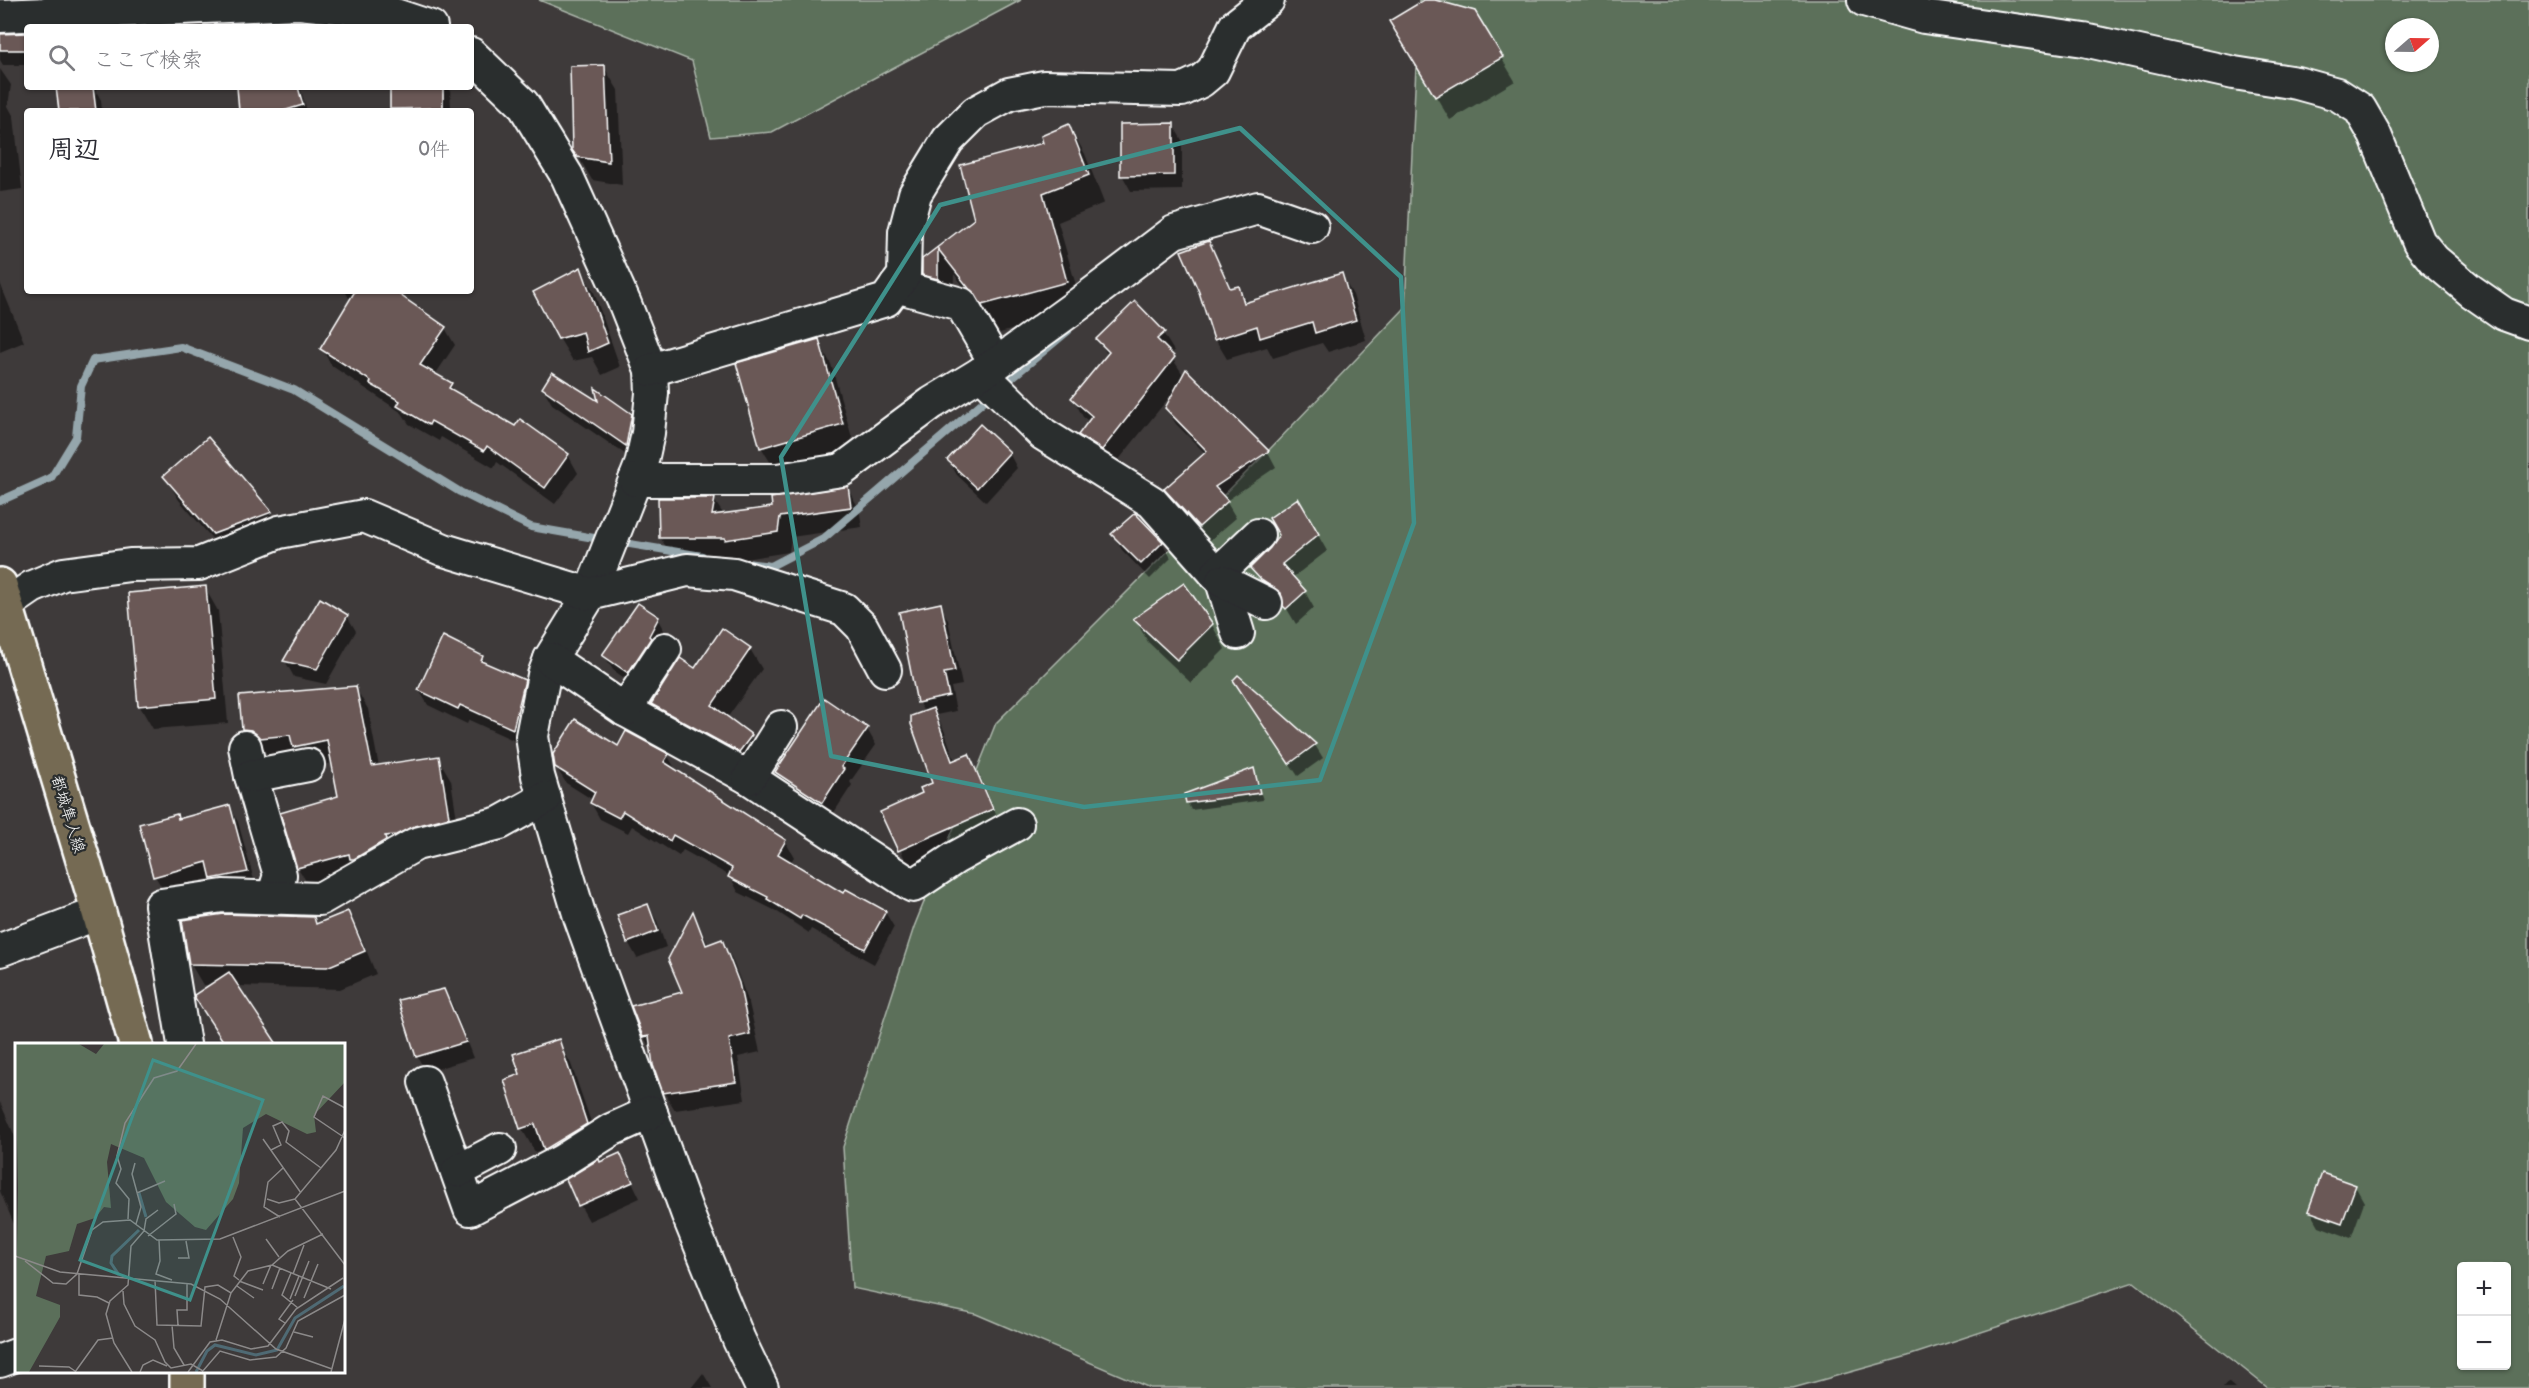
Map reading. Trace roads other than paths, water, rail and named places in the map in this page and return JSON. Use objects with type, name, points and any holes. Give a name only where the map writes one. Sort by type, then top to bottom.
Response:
[{"type":"main road","name":"都城隼人線","points":[[2,600],[99,913],[136,1043]]},
{"type":"street","points":[[651,370],[886,300],[904,275],[905,232],[915,194],[948,140],[976,112],[1009,94],[1044,87],[1182,90],[1201,81],[1213,71],[1235,26],[1268,0]]},
{"type":"street","points":[[1864,0],[1924,17],[2084,40],[2235,73],[2296,83],[2337,94],[2360,109],[2375,135],[2419,242],[2433,260],[2470,291],[2504,314],[2529,323]]},
{"type":"street","points":[[0,16],[298,3],[386,12],[422,24]]},
{"type":"street","points":[[474,57],[523,104],[567,176],[625,304],[651,370],[652,393],[648,433],[641,465],[590,594],[550,659],[544,675],[532,736],[538,776],[580,917],[693,1226],[739,1340],[762,1388]]},
{"type":"street","points":[[635,480],[777,480],[842,470],[932,403],[994,379],[1079,304],[1174,232],[1258,208],[1312,226]]},
{"type":"street","points":[[896,286],[962,304],[994,379],[1043,434],[1152,502],[1219,578],[1266,603]]},
{"type":"street","points":[[2,600],[63,574],[130,565],[199,564],[279,532],[364,516],[444,550],[590,594],[687,570],[734,574],[844,609],[862,627],[885,670]]},
{"type":"street","points":[[1219,578],[1258,535]]},
{"type":"street","points":[[1219,578],[1238,633]]},
{"type":"street","points":[[625,710],[665,649]]},
{"type":"street","points":[[550,659],[625,710],[749,778],[913,886],[955,858],[1017,825]]},
{"type":"street","points":[[749,778],[781,727]]},
{"type":"street","points":[[273,897],[280,875],[248,762],[308,765]]},
{"type":"street","points":[[184,1043],[161,905],[223,896],[320,899],[416,844],[500,823],[545,798]]},
{"type":"street","points":[[0,950],[99,913]]},
{"type":"street","points":[[425,1082],[470,1209],[562,1161],[611,1130],[651,1112]]},
{"type":"street","points":[[458,1171],[500,1149]]},
{"type":"street","points":[[0,1361],[15,1355]]},
{"type":"waterway","points":[[1003,385],[1068,331]]},
{"type":"waterway","points":[[0,501],[51,478],[76,437],[81,386],[93,360],[181,347],[294,390],[460,492],[531,527],[594,538]]},
{"type":"waterway","points":[[746,563],[771,566],[823,539],[992,394]]},
{"type":"waterway","points":[[624,543],[702,556]]}]
